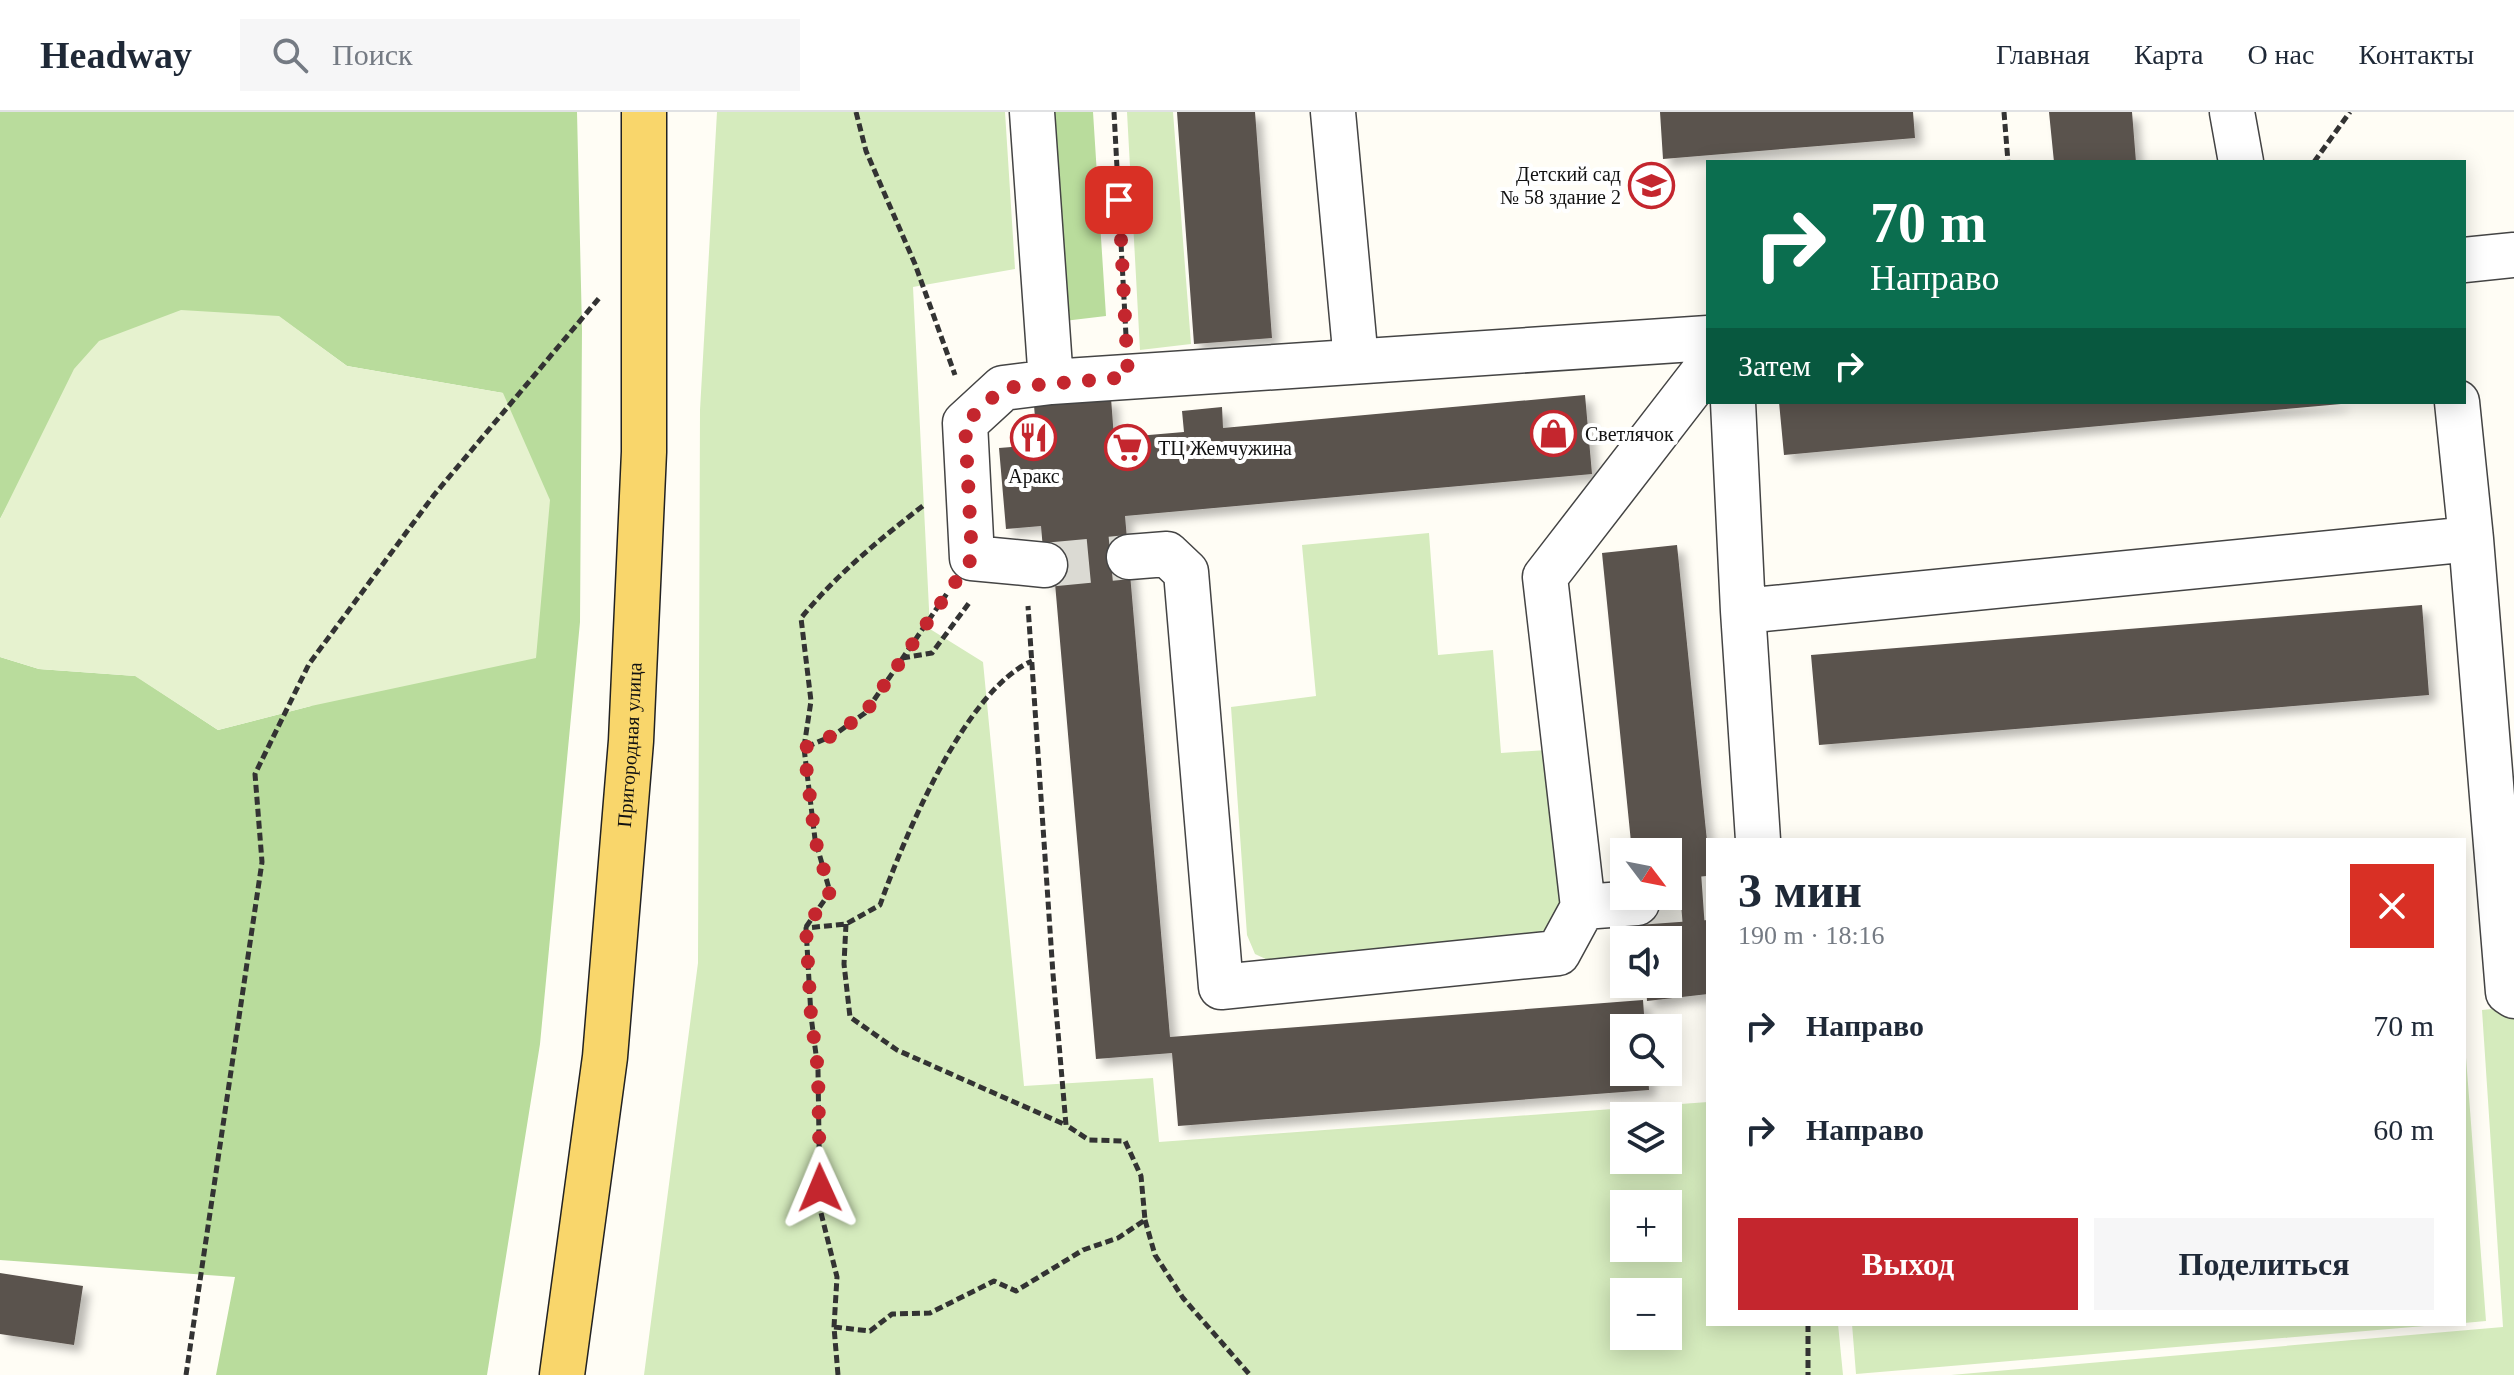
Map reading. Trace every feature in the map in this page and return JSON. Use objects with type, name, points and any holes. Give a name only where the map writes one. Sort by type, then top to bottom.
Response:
[{"type":"main road","name":"Пригородная улица","points":[[562,1375],[605,1057],[631,741],[644,452],[644,112]]},
{"type":"lane","points":[[1032,112],[1051,382]]},
{"type":"lane","points":[[1333,112],[1356,361]]},
{"type":"lane","points":[[2232,112],[2241,160]]},
{"type":"lane","points":[[2466,260],[2514,255]]},
{"type":"lane","points":[[1045,565],[984,560],[968,471],[965,423],[1003,388],[1051,382],[1706,338]]},
{"type":"lane","points":[[1129,557],[1167,554],[1186,572],[1221,987],[1558,953],[1583,907],[1545,577],[1706,369]]},
{"type":"lane","points":[[1733,404],[1758,838]]},
{"type":"lane","points":[[2457,404],[2471,539],[2479,855],[2508,992],[2514,996]]},
{"type":"lane","points":[[1743,611],[2471,539]]},
{"type":"lane","points":[[1583,907],[1610,905]]},
{"type":"path","points":[[856,112],[866,151],[896,216],[952,361],[965,423]]},
{"type":"path","points":[[1114,112],[1128,377]]},
{"type":"path","points":[[2004,112],[2008,160]]},
{"type":"path","points":[[2315,160],[2350,112]]},
{"type":"path","points":[[186,1375],[262,862],[255,774],[309,664],[434,495],[600,297]]},
{"type":"path","points":[[838,1375],[834,1327],[837,1277],[820,1209],[818,1070],[811,1016],[806,928],[830,892],[815,839],[804,748],[811,701],[801,618],[821,593],[876,542],[968,471]]},
{"type":"path","points":[[804,748],[834,735],[865,713],[902,658],[984,560]]},
{"type":"path","points":[[902,658],[932,653],[984,560]]},
{"type":"path","points":[[984,560],[1027,592],[1066,1125]]},
{"type":"path","points":[[806,928],[846,924],[880,905],[896,862],[947,753],[995,688],[1017,668],[1032,661]]},
{"type":"path","points":[[846,924],[844,964],[850,1017],[897,1050],[1066,1125],[1089,1140],[1125,1141],[1141,1176],[1145,1220],[1155,1255],[1183,1298],[1250,1375]]},
{"type":"path","points":[[834,1327],[870,1331],[892,1314],[930,1313],[994,1281],[1016,1291],[1083,1250],[1118,1238],[1145,1220]]},
{"type":"path","points":[[1808,1326],[1808,1375]]},
{"type":"green space","points":[[0,112],[577,112],[582,329],[580,622],[540,1044],[487,1375],[216,1375],[235,1277],[0,1260],[0,657],[39,669],[136,676],[218,730],[311,706],[503,393],[347,366],[278,316],[22,479],[0,519]]},
{"type":"green space","points":[[717,112],[1005,112],[1015,269],[913,287],[930,629],[983,662],[1024,1086],[1153,1078],[1159,1142],[1610,1109],[1610,1174],[1682,1174],[1682,1104],[1706,1102],[1706,1326],[1838,1326],[1843,1375],[644,1375],[698,963],[700,410]]},
{"type":"green space","points":[[1052,112],[1093,112],[1106,316],[1064,321]]},
{"type":"green space","points":[[1127,112],[1173,112],[1191,344],[1140,350]]},
{"type":"green space","points":[[181,310],[279,316],[347,366],[503,393],[550,500],[536,658],[311,706],[218,730],[135,676],[39,669],[0,657],[0,519],[74,369],[99,341]]},
{"type":"green space","points":[[1429,533],[1438,655],[1493,650],[1501,753],[1547,750],[1563,903],[1545,932],[1272,962],[1255,954],[1247,935],[1231,707],[1316,696],[1302,545]]},
{"type":"green space","points":[[2501,1008],[2514,1017],[2514,1375],[1951,1375],[2503,1327],[2482,1010]]},
{"type":"green space","points":[[2466,1057],[2486,1321],[2466,1323]]},
{"type":"green space","points":[[1852,1326],[2424,1326],[1856,1374]]},
{"type":"building","points":[[1177,112],[1255,112],[1272,338],[1194,344]]},
{"type":"building","points":[[1660,112],[1913,112],[1915,138],[1663,159]]},
{"type":"building","points":[[2049,112],[2132,112],[2136,160],[2054,160]]},
{"type":"building","points":[[1585,395],[1592,474],[1125,516],[1170,1037],[1643,1000],[1644,1014],[1610,1014],[1610,1086],[1649,1086],[1649,1090],[1178,1126],[1172,1053],[1096,1059],[1055,583],[1046,584],[1041,526],[1006,529],[999,448],[1037,445],[1034,405],[1111,398],[1114,438],[1184,432],[1182,411],[1222,407],[1223,428]]},
{"type":"building","points":[[1779,404],[2341,404],[1784,455]]},
{"type":"building","points":[[1677,545],[1707,838],[1706,994],[1682,997],[1682,926],[1640,926],[1638,910],[1682,910],[1682,838],[1631,838],[1602,553]]},
{"type":"building","points":[[2422,605],[2429,695],[1819,745],[1811,655]]},
{"type":"building","points":[[0,1273],[83,1286],[74,1345],[0,1334]]},
{"type":"tunnel","points":[[1045,565],[1129,557]]},
{"type":"tunnel","points":[[1682,900],[1706,898]]},
{"type":"place","name":"Детский сад № 58 здание 2","points":[[1652,186]]},
{"type":"place","name":"Светлячок","points":[[1554,434]]},
{"type":"place","name":"Аракс","points":[[1034,437]]},
{"type":"place","name":"ТЦ Жемчужина","points":[[1127,448]]},
{"type":"route","points":[[820,1188],[818,1070],[811,1016],[806,928],[830,892],[815,839],[804,748],[834,735],[865,713],[972,558],[965,423],[1003,388],[1128,377],[1119,200]]}]
